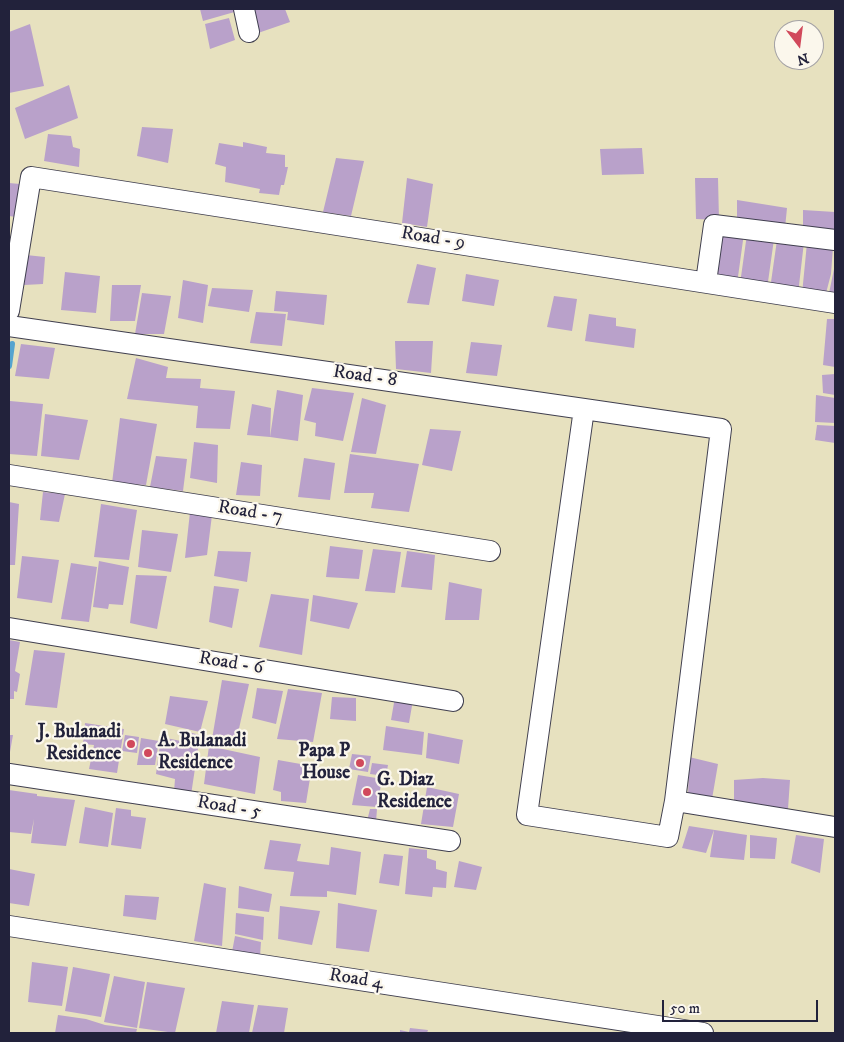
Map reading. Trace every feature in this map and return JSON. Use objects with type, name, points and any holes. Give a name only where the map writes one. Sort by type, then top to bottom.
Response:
[{"type":"street","points":[[244,9],[249,32]]},
{"type":"street","name":"Road - 9","points":[[12,266],[30,177],[835,303]]},
{"type":"street","points":[[706,282],[714,225],[835,240]]},
{"type":"street","points":[[9,311],[12,266]]},
{"type":"street","name":"Road - 8","points":[[9,326],[721,429],[675,801]]},
{"type":"street","points":[[584,409],[527,815],[668,837],[675,801],[835,827]]},
{"type":"street","name":"Road - 7","points":[[9,475],[490,550]]},
{"type":"street","name":"Road - 6","points":[[9,628],[453,701]]},
{"type":"street","name":"Road - 5","points":[[9,774],[450,841]]},
{"type":"street","name":"Road 4","points":[[9,926],[703,1033]]},
{"type":"building","points":[[200,9],[237,9],[238,11],[203,21]]},
{"type":"building","points":[[251,9],[285,9],[290,22],[258,33]]},
{"type":"building","points":[[229,18],[235,40],[210,49],[205,24]]},
{"type":"building","points":[[30,24],[44,86],[9,93],[9,32]]},
{"type":"building","points":[[69,85],[78,118],[25,139],[15,108]]},
{"type":"building","points":[[142,127],[173,129],[168,163],[137,156]]},
{"type":"building","points":[[48,134],[71,136],[73,147],[80,149],[79,167],[44,161]]},
{"type":"building","points":[[243,142],[267,147],[266,153],[285,155],[285,167],[288,167],[284,185],[281,185],[279,195],[259,193],[260,189],[225,182],[226,167],[215,164],[219,143],[243,147]]},
{"type":"building","points":[[642,148],[644,174],[602,175],[600,149]]},
{"type":"building","points":[[336,158],[364,161],[351,216],[323,212]]},
{"type":"building","points":[[407,178],[433,184],[427,227],[402,223]]},
{"type":"building","points":[[695,178],[718,178],[719,220],[696,219]]},
{"type":"building","points":[[9,183],[20,184],[16,217],[9,216]]},
{"type":"building","points":[[737,200],[787,208],[785,228],[737,220]]},
{"type":"building","points":[[803,210],[835,212],[835,233],[803,230]]},
{"type":"building","points":[[718,232],[744,233],[737,284],[711,280]]},
{"type":"building","points":[[747,234],[774,239],[767,289],[740,284]]},
{"type":"building","points":[[777,240],[804,242],[798,294],[770,289]]},
{"type":"building","points":[[807,243],[833,247],[831,274],[825,297],[802,294]]},
{"type":"building","points":[[26,255],[45,257],[43,284],[24,285]]},
{"type":"building","points":[[417,264],[436,268],[429,305],[407,303]]},
{"type":"building","points":[[835,269],[835,299],[828,298]]},
{"type":"building","points":[[65,272],[100,276],[96,313],[61,310]]},
{"type":"building","points":[[466,274],[499,280],[494,306],[462,301]]},
{"type":"building","points":[[183,280],[208,285],[203,323],[178,318]]},
{"type":"building","points":[[112,285],[141,285],[135,321],[110,321]]},
{"type":"building","points":[[212,288],[253,290],[249,312],[208,306]]},
{"type":"building","points":[[276,291],[327,295],[324,325],[287,320],[288,312],[274,311]]},
{"type":"building","points":[[142,293],[171,296],[164,334],[135,334]]},
{"type":"building","points":[[554,296],[577,299],[572,331],[547,327]]},
{"type":"building","points":[[256,312],[286,314],[282,346],[250,343]]},
{"type":"building","points":[[589,314],[616,318],[616,326],[636,329],[634,348],[585,341]]},
{"type":"building","points":[[827,319],[835,319],[835,367],[823,365]]},
{"type":"building","points":[[395,341],[433,341],[431,373],[396,369]]},
{"type":"building","points":[[471,342],[502,345],[497,376],[466,373]]},
{"type":"building","points":[[21,344],[55,348],[49,379],[15,376]]},
{"type":"building","points":[[136,358],[168,367],[166,378],[201,379],[200,388],[235,391],[230,429],[196,428],[198,406],[127,399]]},
{"type":"building","points":[[835,374],[835,395],[823,393],[822,375]]},
{"type":"building","points":[[312,388],[354,393],[343,441],[315,436],[316,423],[304,420]]},
{"type":"building","points":[[277,390],[303,395],[298,441],[270,437]]},
{"type":"building","points":[[816,395],[835,398],[835,423],[815,422]]},
{"type":"building","points":[[362,398],[386,405],[376,454],[351,452]]},
{"type":"building","points":[[10,401],[43,404],[37,456],[9,454]]},
{"type":"building","points":[[252,404],[271,408],[270,437],[247,435]]},
{"type":"building","points":[[45,414],[88,420],[79,460],[41,456]]},
{"type":"building","points":[[120,418],[157,424],[146,485],[112,483]]},
{"type":"building","points":[[817,425],[835,426],[835,443],[815,440]]},
{"type":"building","points":[[430,429],[461,431],[452,471],[422,465]]},
{"type":"building","points":[[194,442],[218,445],[217,483],[190,478]]},
{"type":"building","points":[[350,454],[419,464],[409,512],[371,508],[374,493],[344,493]]},
{"type":"building","points":[[156,456],[187,459],[183,491],[150,487]]},
{"type":"building","points":[[304,458],[335,463],[330,500],[298,497]]},
{"type":"building","points":[[241,462],[262,465],[260,496],[236,495]]},
{"type":"building","points":[[43,492],[65,494],[59,522],[40,520]]},
{"type":"building","points":[[9,502],[19,504],[15,565],[9,565]]},
{"type":"building","points":[[101,504],[137,510],[129,560],[94,557]]},
{"type":"building","points":[[190,512],[212,515],[207,555],[185,558]]},
{"type":"building","points":[[142,530],[178,534],[171,572],[138,567]]},
{"type":"building","points":[[330,546],[363,550],[359,579],[326,577]]},
{"type":"building","points":[[373,549],[401,552],[395,593],[365,591]]},
{"type":"building","points":[[218,551],[251,552],[247,582],[214,576]]},
{"type":"building","points":[[407,551],[435,555],[432,590],[401,587]]},
{"type":"building","points":[[22,556],[59,560],[52,603],[17,598]]},
{"type":"building","points":[[99,561],[129,567],[123,605],[109,604],[108,609],[93,607]]},
{"type":"building","points":[[71,563],[97,567],[89,622],[61,619]]},
{"type":"building","points":[[136,575],[167,576],[157,629],[130,623]]},
{"type":"building","points":[[449,582],[482,589],[479,620],[445,620]]},
{"type":"building","points":[[214,586],[239,589],[232,628],[209,622]]},
{"type":"building","points":[[271,594],[309,599],[302,655],[259,647]]},
{"type":"building","points":[[313,595],[358,603],[349,629],[310,621]]},
{"type":"building","points":[[9,640],[20,642],[15,671],[20,674],[17,692],[14,691],[14,699],[9,699]]},
{"type":"building","points":[[34,650],[65,653],[57,708],[25,705]]},
{"type":"building","points":[[222,680],[249,684],[236,742],[212,739]]},
{"type":"building","points":[[257,688],[283,691],[276,724],[252,718]]},
{"type":"building","points":[[288,689],[322,693],[313,742],[277,739]]},
{"type":"building","points":[[170,696],[208,701],[200,732],[165,724]]},
{"type":"building","points":[[332,697],[356,698],[356,721],[330,719]]},
{"type":"building","points":[[395,697],[413,700],[409,723],[391,720]]},
{"type":"building","points":[[85,723],[124,729],[117,773],[89,769],[94,745],[83,744]]},
{"type":"building","points":[[386,726],[424,732],[422,755],[383,750]]},
{"type":"building","points":[[184,731],[200,735],[191,795],[174,792],[175,779],[156,774],[161,737],[181,741]]},
{"type":"building","points":[[428,733],[463,740],[459,764],[426,758]]},
{"type":"building","points":[[9,735],[13,735],[10,752],[9,752]]},
{"type":"building","name":"J. Bulanadi Residence","points":[[125,735],[139,737],[137,753],[122,751]]},
{"type":"building","name":"A. Bulanadi Residence","points":[[141,738],[159,741],[155,765],[137,765]]},
{"type":"building","points":[[209,746],[260,757],[255,794],[204,784]]},
{"type":"building","name":"Papa P House","points":[[352,754],[371,756],[368,772],[349,769]]},
{"type":"building","points":[[689,757],[718,764],[712,799],[688,797]]},
{"type":"building","points":[[278,760],[312,766],[306,803],[281,801],[281,792],[273,790]]},
{"type":"building","points":[[372,763],[388,765],[386,776],[370,774]]},
{"type":"building","name":"G. Diaz Residence","points":[[358,775],[382,779],[377,807],[352,805]]},
{"type":"building","points":[[763,778],[790,780],[788,809],[734,804],[734,780]]},
{"type":"building","points":[[427,787],[459,794],[453,827],[421,824]]},
{"type":"building","points":[[9,790],[37,794],[37,796],[75,800],[66,846],[31,843],[34,819],[31,834],[9,832]]},
{"type":"building","points":[[85,807],[113,813],[108,847],[79,843]]},
{"type":"building","points":[[116,808],[131,810],[131,816],[146,818],[141,849],[111,845]]},
{"type":"building","points":[[370,809],[377,809],[376,822],[367,821]]},
{"type":"building","points":[[689,826],[747,835],[744,860],[710,857],[714,830],[706,853],[682,848]]},
{"type":"building","points":[[750,835],[777,838],[775,859],[750,858]]},
{"type":"building","points":[[796,835],[824,839],[820,873],[791,863]]},
{"type":"building","points":[[270,840],[301,844],[297,861],[329,865],[331,847],[361,852],[356,895],[327,891],[327,897],[290,896],[294,872],[264,869]]},
{"type":"building","points":[[409,848],[427,850],[427,858],[436,861],[436,869],[447,872],[446,888],[433,887],[432,897],[405,894]]},
{"type":"building","points":[[384,854],[403,856],[399,886],[379,883]]},
{"type":"building","points":[[459,861],[482,867],[476,890],[454,887]]},
{"type":"building","points":[[9,869],[35,874],[29,906],[9,903]]},
{"type":"building","points":[[204,883],[226,888],[222,946],[194,941]]},
{"type":"building","points":[[239,886],[272,894],[269,912],[238,908]]},
{"type":"building","points":[[125,895],[159,897],[156,920],[123,916]]},
{"type":"building","points":[[338,903],[377,910],[369,952],[336,948]]},
{"type":"building","points":[[280,906],[320,911],[312,945],[278,939]]},
{"type":"building","points":[[236,913],[264,917],[263,940],[235,934]]},
{"type":"building","points":[[235,936],[261,942],[260,957],[232,952]]},
{"type":"building","points":[[32,962],[68,967],[62,1006],[28,1002]]},
{"type":"building","points":[[73,967],[110,974],[101,1017],[65,1011]]},
{"type":"building","points":[[114,976],[145,982],[137,1028],[104,1022]]},
{"type":"building","points":[[147,982],[185,988],[175,1033],[139,1028]]},
{"type":"building","points":[[222,1001],[254,1005],[249,1033],[216,1033]]},
{"type":"building","points":[[258,1005],[288,1008],[284,1033],[252,1033]]},
{"type":"building","points":[[58,1015],[86,1019],[105,1025],[137,1029],[136,1033],[55,1033]]},
{"type":"building","points":[[410,1028],[428,1030],[427,1033],[400,1033],[400,1030],[409,1032]]},
{"type":"waterway","points":[[9,366],[12,344]]},
{"type":"place","name":"J. Bulanadi Residence","points":[[131,744]]},
{"type":"place","name":"A. Bulanadi Residence","points":[[148,753]]},
{"type":"place","name":"Papa P House","points":[[360,763]]},
{"type":"place","name":"G. Diaz Residence","points":[[367,792]]}]
